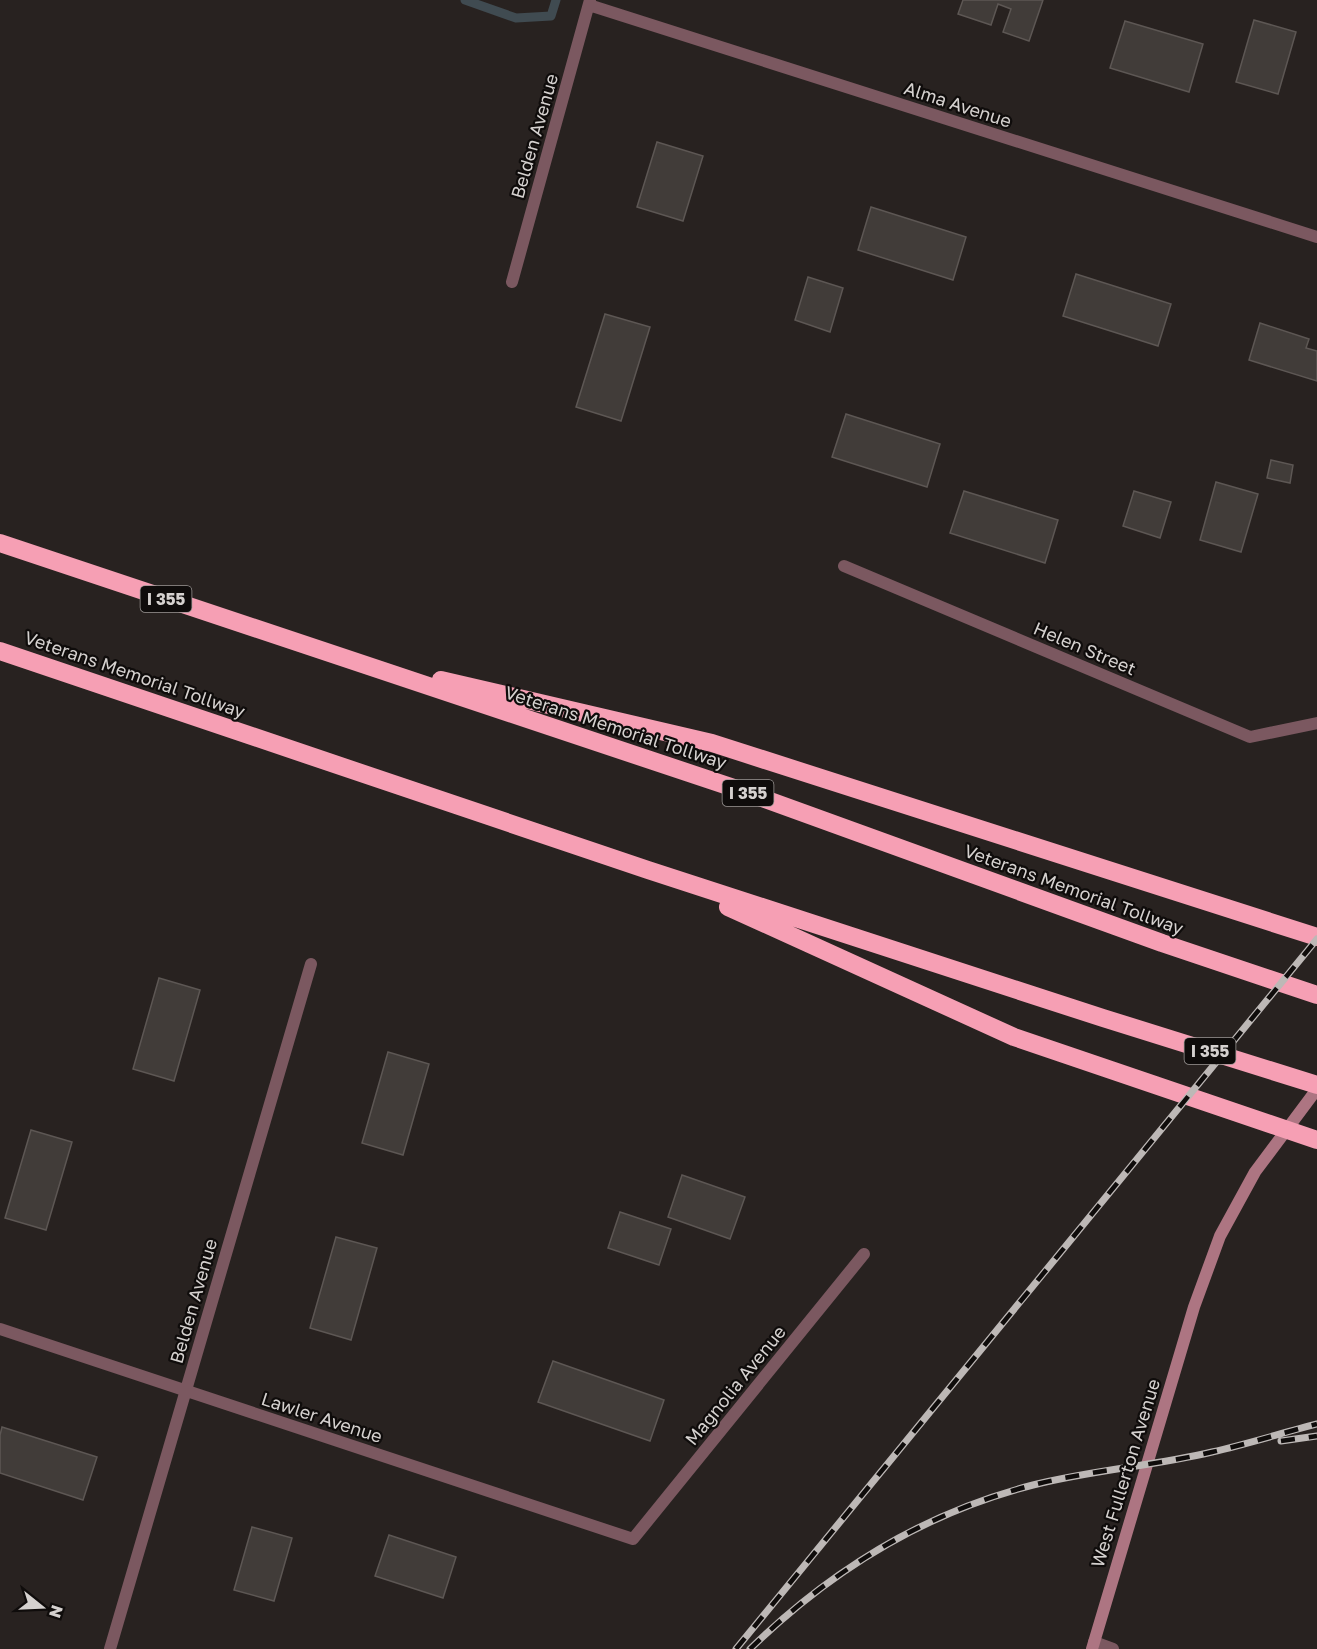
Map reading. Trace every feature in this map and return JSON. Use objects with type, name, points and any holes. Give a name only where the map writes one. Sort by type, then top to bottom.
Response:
[{"type":"highway","name":"Veterans Memorial Tollway","points":[[0,543],[740,790],[1161,943],[1317,995]]},
{"type":"highway","name":"Veterans Memorial Tollway","points":[[0,651],[648,870],[1317,1087]]},
{"type":"highway","points":[[331,655],[712,743],[1317,937]]},
{"type":"highway","points":[[648,870],[1014,1037],[1317,1140]]},
{"type":"street","name":"Alma Avenue","points":[[590,3],[1317,237]]},
{"type":"street","name":"Belden Avenue","points":[[512,282],[590,3]]},
{"type":"street","name":"Helen Street","points":[[844,566],[1250,737],[1317,723]]},
{"type":"street","name":"Belden Avenue","points":[[110,1649],[310,964]]},
{"type":"street","name":"West Fullerton Avenue","points":[[1093,1645],[1194,1307],[1220,1236],[1255,1172],[1317,1087]]},
{"type":"street","name":"Magnolia Avenue","points":[[633,1539],[864,1254]]},
{"type":"street","name":"Lawler Avenue","points":[[0,1329],[633,1539]]},
{"type":"street","points":[[1093,1645],[1113,1649]]},
{"type":"building","points":[[963,0],[1043,0],[1029,41],[1003,32],[1011,9],[998,4],[991,25],[958,14]]},
{"type":"building","points":[[1254,20],[1296,32],[1278,94],[1236,82]]},
{"type":"building","points":[[1125,21],[1203,44],[1189,92],[1110,68]]},
{"type":"building","points":[[657,142],[703,156],[683,221],[637,207]]},
{"type":"building","points":[[871,207],[966,237],[953,280],[858,250]]},
{"type":"building","points":[[1076,274],[1171,304],[1158,346],[1063,316]]},
{"type":"building","points":[[808,277],[843,288],[830,332],[795,320]]},
{"type":"building","points":[[605,314],[650,327],[621,421],[576,407]]},
{"type":"building","points":[[1260,323],[1309,339],[1306,348],[1317,351],[1317,381],[1249,360]]},
{"type":"building","points":[[846,414],[940,444],[927,487],[832,457]]},
{"type":"building","points":[[1271,460],[1293,465],[1290,483],[1267,478]]},
{"type":"building","points":[[1216,482],[1258,494],[1241,552],[1200,540]]},
{"type":"building","points":[[964,491],[1058,520],[1045,563],[950,533]]},
{"type":"building","points":[[1134,491],[1171,502],[1160,538],[1123,526]]},
{"type":"building","points":[[159,978],[200,990],[174,1081],[133,1069]]},
{"type":"building","points":[[388,1052],[429,1064],[403,1155],[362,1143]]},
{"type":"building","points":[[31,1130],[72,1142],[46,1230],[5,1218]]},
{"type":"building","points":[[682,1175],[745,1197],[730,1239],[668,1217]]},
{"type":"building","points":[[620,1212],[671,1229],[659,1265],[608,1248]]},
{"type":"building","points":[[336,1237],[377,1248],[351,1340],[310,1328]]},
{"type":"building","points":[[553,1361],[664,1400],[650,1441],[538,1402]]},
{"type":"building","points":[[2,1427],[97,1457],[83,1500],[0,1473]]},
{"type":"building","points":[[252,1527],[292,1538],[274,1601],[234,1590]]},
{"type":"building","points":[[389,1535],[456,1557],[443,1598],[375,1576]]},
{"type":"waterway","points":[[465,0],[516,18],[551,16],[556,0]]},
{"type":"railway","points":[[736,1649],[1317,939]]},
{"type":"railway","points":[[750,1649],[813,1594],[846,1570],[881,1548],[954,1511],[1033,1485],[1078,1475],[1190,1457],[1317,1424]]},
{"type":"railway","points":[[1281,1441],[1317,1436]]}]
